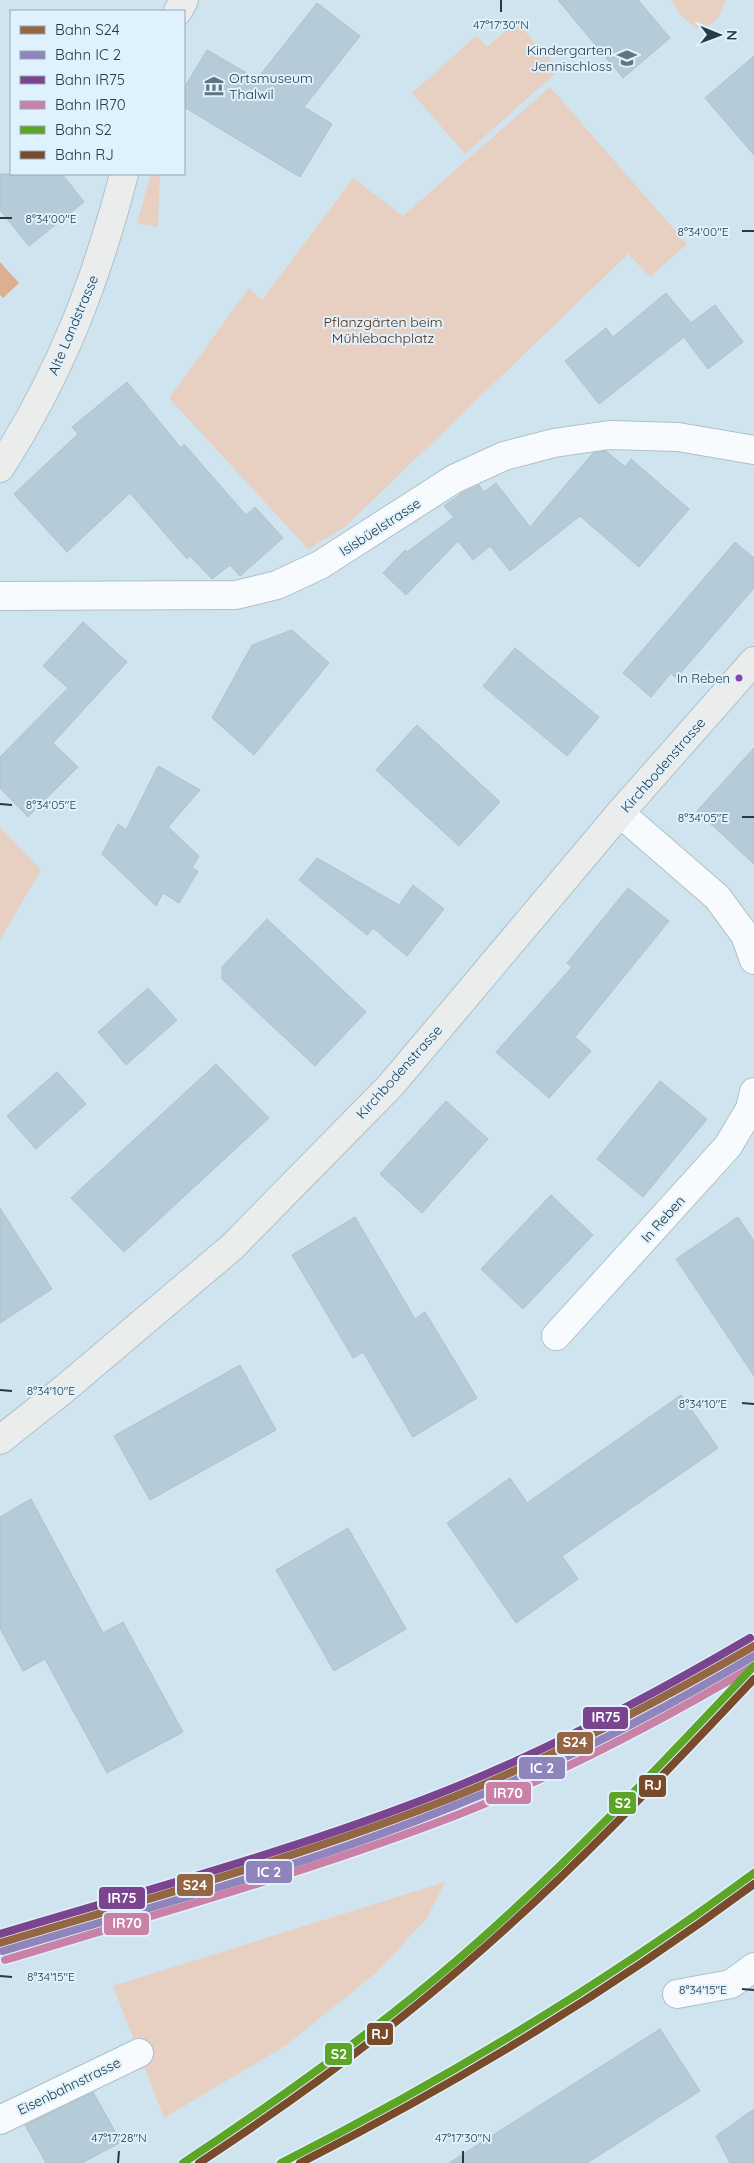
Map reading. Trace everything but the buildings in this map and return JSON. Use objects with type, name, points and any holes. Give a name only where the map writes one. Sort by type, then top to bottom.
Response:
[{"type":"street","name":"Alte Landstrasse","points":[[0,468],[31,419],[89,293],[112,221],[124,175]]},
{"type":"street","name":"Isisbüelstrasse","points":[[0,596],[236,595],[277,585],[320,565],[454,480],[504,456],[554,443],[609,434],[678,437],[754,450]]},
{"type":"street","name":"Kirchbodenstrasse","points":[[0,1440],[85,1371],[232,1246],[391,1085],[620,813],[754,661]]},
{"type":"street","points":[[620,813],[717,897],[745,935],[754,960]]},
{"type":"street","name":"In Reben","points":[[556,1336],[728,1146],[750,1109],[754,1092]]},
{"type":"street","points":[[677,1994],[731,1984],[754,1967]]},
{"type":"street","name":"Eisenbahnstrasse","points":[[0,2120],[139,2053]]},
{"type":"green space","points":[[671,0],[725,0],[725,3],[714,22],[701,28],[695,28],[680,14]]},
{"type":"green space","points":[[516,21],[559,70],[465,154],[412,93],[477,35],[487,47]]},
{"type":"green space","name":"Pflanzgärten beim Mühlebachplatz","points":[[550,87],[687,244],[650,277],[628,254],[345,527],[308,549],[169,398],[249,288],[262,300],[353,178],[403,216]]},
{"type":"green space","points":[[151,175],[160,175],[158,227],[137,223]]},
{"type":"green space","points":[[0,827],[41,870],[0,940]]},
{"type":"green space","points":[[445,1882],[427,1918],[377,1972],[285,2046],[164,2118],[113,1986]]},
{"type":"shaded area","points":[[0,262],[19,283],[3,298],[0,295]]},
{"type":"rail line","name":"IR75","points":[[0,1934],[282,1849],[338,1831],[448,1790],[526,1757],[602,1720],[750,1638]]},
{"type":"rail line","name":"S24","points":[[0,1943],[284,1858],[451,1798],[529,1765],[605,1728],[754,1646]]},
{"type":"rail line","name":"IR70","points":[[5,1960],[289,1874],[457,1815],[571,1765],[682,1707],[754,1666]]},
{"type":"rail line","name":"S2","points":[[183,2163],[253,2116],[357,2041],[456,1961],[572,1855],[754,1666]]},
{"type":"rail line","name":"RJ","points":[[199,2163],[334,2070],[431,1994],[501,1933],[648,1791],[754,1679]]},
{"type":"rail line","name":"S2","points":[[281,2163],[404,2098],[524,2028],[640,1953],[754,1873]]},
{"type":"rail line","name":"RJ","points":[[300,2163],[418,2100],[533,2033],[645,1961],[754,1884]]},
{"type":"transit line","points":[[3,1951],[288,1866],[401,1827],[570,1755],[681,1698],[754,1656]]},
{"type":"place","name":"Kindergarten Jennischloss","points":[[627,58]]},
{"type":"place","name":"Ortsmuseum Thalwil","points":[[214,86]]},
{"type":"place","name":"In Reben","points":[[739,678]]}]
